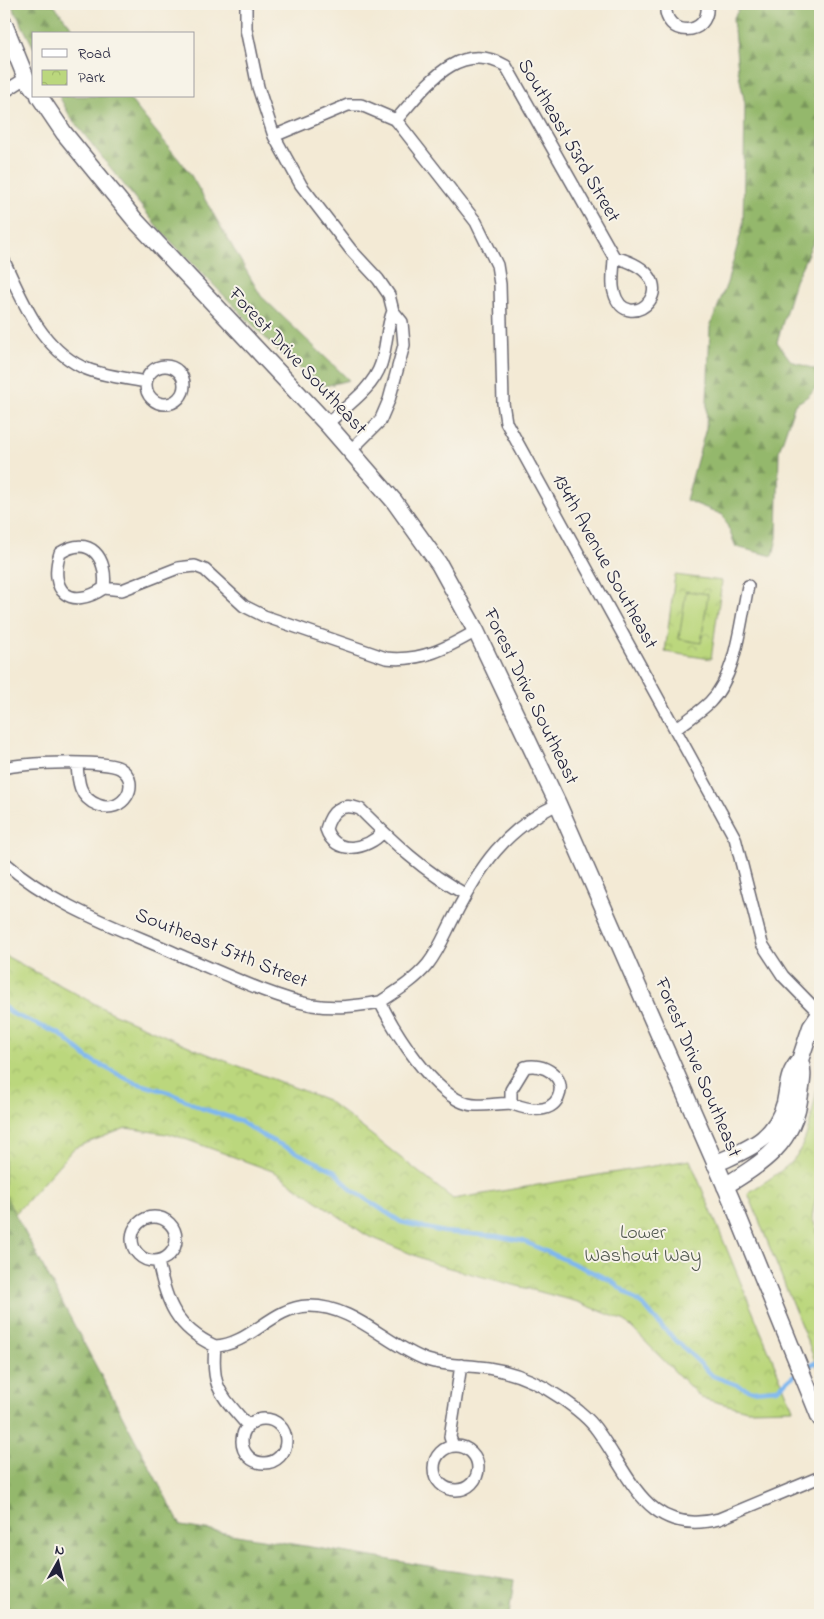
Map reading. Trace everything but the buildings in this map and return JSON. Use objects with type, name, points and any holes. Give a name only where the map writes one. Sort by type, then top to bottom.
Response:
[{"type":"main road","points":[[4,24],[30,83]]},
{"type":"main road","name":"Forest Drive Southeast","points":[[40,98],[64,133],[135,220],[327,424],[394,501],[439,564],[476,631],[558,804],[725,1186],[820,1418]]},
{"type":"main road","points":[[715,1164],[753,1146],[770,1133],[784,1104],[790,1071],[800,1060],[811,1027],[820,1014]]},
{"type":"main road","points":[[725,1186],[752,1169],[788,1134],[799,1105],[804,1071],[800,1060]]},
{"type":"street","points":[[246,4],[246,29],[258,87],[274,136],[301,185],[352,250],[378,279],[389,295],[393,311],[402,322],[404,345],[399,370],[380,421],[350,451]]},
{"type":"street","points":[[666,4],[667,18],[671,24],[683,30],[696,28],[702,24],[708,12],[707,4]]},
{"type":"street","name":"Southeast 53rd Street","points":[[396,120],[438,75],[449,66],[464,59],[478,57],[493,58],[506,66],[614,258]]},
{"type":"street","points":[[4,92],[30,83]]},
{"type":"street","points":[[274,136],[348,106],[361,105],[396,120]]},
{"type":"street","name":"134th Avenue Southeast","points":[[396,120],[476,222],[489,246],[497,265],[500,284],[503,403],[506,422],[735,838],[762,944],[783,976],[820,1014]]},
{"type":"street","points":[[614,258],[628,261],[651,278],[654,289],[652,299],[646,307],[636,310],[623,307],[616,300],[613,290],[614,258]]},
{"type":"street","points":[[4,261],[36,325],[47,341],[62,354],[83,367],[97,372],[146,382]]},
{"type":"street","points":[[327,424],[373,380],[381,365],[388,322],[393,311]]},
{"type":"street","points":[[104,588],[106,575],[95,551],[84,546],[72,545],[60,553],[56,567],[57,582],[62,592],[75,597],[90,597],[104,588],[122,590],[178,568],[195,566],[205,570],[244,606],[264,616],[386,658],[405,660],[421,658],[476,631]]},
{"type":"street","points":[[676,729],[709,703],[719,691],[732,659],[748,586]]},
{"type":"street","points":[[4,768],[19,764],[77,764],[103,764],[120,768],[128,776],[130,786],[122,803],[113,807],[102,807],[91,802],[82,793],[77,764]]},
{"type":"street","points":[[511,1102],[511,1090],[525,1067],[542,1066],[557,1077],[560,1087],[558,1098],[551,1105],[538,1109],[522,1109],[511,1102],[497,1106],[470,1105],[450,1096],[405,1045],[380,1002],[410,982],[428,964],[465,894],[491,855],[526,821],[558,804]]},
{"type":"street","points":[[383,832],[369,844],[358,848],[336,845],[329,837],[326,829],[334,812],[342,806],[360,809],[423,868],[439,880],[465,894]]},
{"type":"street","name":"Southeast 57th Street","points":[[4,862],[24,880],[58,902],[292,1000],[336,1008],[380,1002]]},
{"type":"street","points":[[153,1216],[167,1220],[173,1226],[177,1240],[171,1254],[158,1261],[144,1259],[138,1255],[132,1241],[132,1234],[140,1221],[153,1216]]},
{"type":"street","points":[[158,1261],[162,1278],[179,1322],[189,1332],[215,1346],[235,1343],[280,1315],[295,1308],[324,1307],[343,1313],[403,1349],[429,1360],[511,1373],[534,1381],[582,1414],[596,1428],[642,1498],[655,1511],[677,1521],[705,1522],[720,1519],[820,1477]]},
{"type":"street","points":[[215,1346],[213,1370],[217,1386],[224,1398],[247,1425]]},
{"type":"street","points":[[453,1446],[450,1436],[461,1365]]},
{"type":"street","points":[[260,1418],[276,1422],[281,1427],[286,1441],[281,1456],[269,1463],[262,1463],[248,1458],[244,1452],[241,1438],[247,1425],[260,1418]]},
{"type":"green space","points":[[11,4],[53,4],[75,32],[32,32],[32,44]]},
{"type":"green space","points":[[742,4],[820,4],[820,228],[795,281],[777,342],[791,361],[820,371],[820,377],[813,391],[795,404],[779,451],[777,538],[773,556],[736,547],[723,515],[686,500],[706,428],[710,327],[727,283],[743,225],[745,104],[738,70],[733,19]]},
{"type":"green space","points":[[60,98],[129,98],[189,172],[261,296],[349,380],[325,386],[284,357],[160,230],[71,118]]},
{"type":"green space","points":[[675,575],[722,581],[711,659],[665,652]]},
{"type":"green space","points":[[686,591],[708,594],[701,643],[679,639]]},
{"type":"green space","name":"Lower Washout Way","points":[[4,955],[112,1013],[205,1053],[327,1100],[453,1199],[690,1160],[793,1409],[747,1410],[701,1398],[625,1321],[578,1302],[438,1265],[366,1235],[275,1172],[174,1135],[126,1128],[74,1148],[15,1214],[4,1193]]},
{"type":"green space","points":[[820,1068],[820,1175],[812,1217],[820,1238],[820,1373],[748,1193],[780,1171],[797,1155],[809,1125]]},
{"type":"green space","points":[[4,1193],[181,1526],[514,1580],[509,1615],[4,1615]]},
{"type":"waterway","points":[[4,1007],[15,1015],[60,1034],[89,1059],[133,1082],[171,1093],[201,1108],[238,1120],[265,1137],[335,1171],[352,1190],[401,1222],[444,1232],[496,1236],[523,1241],[610,1280],[645,1307],[662,1327],[713,1376],[753,1391],[777,1389],[797,1373]]},
{"type":"waterway","points":[[803,1368],[820,1361]]}]
